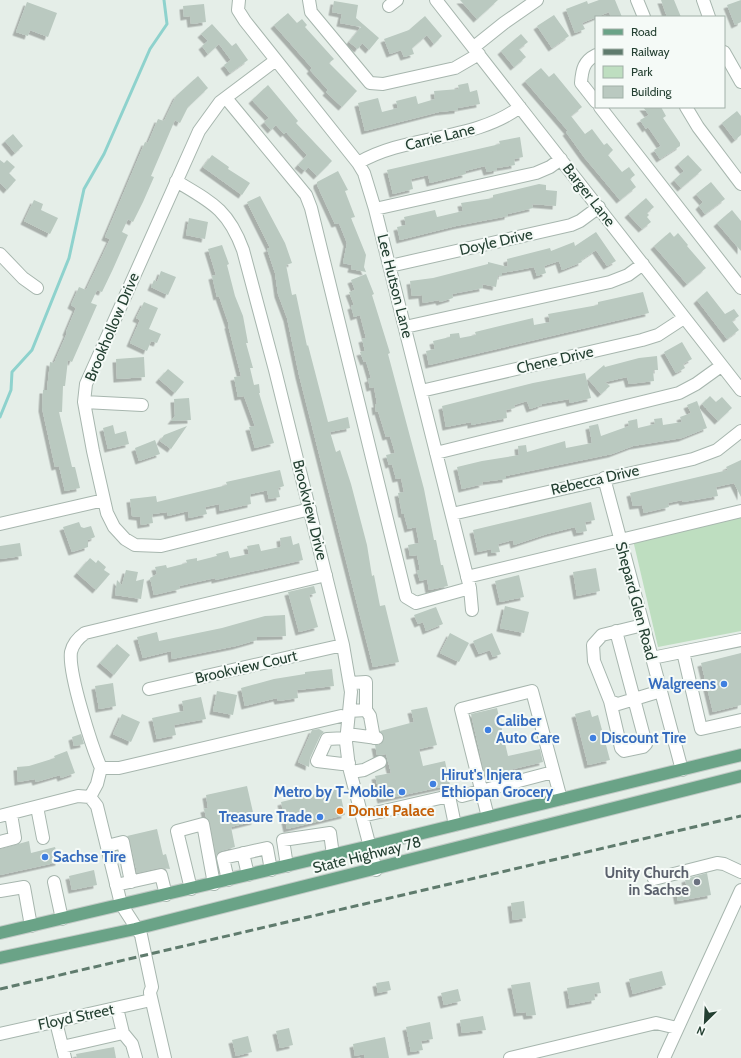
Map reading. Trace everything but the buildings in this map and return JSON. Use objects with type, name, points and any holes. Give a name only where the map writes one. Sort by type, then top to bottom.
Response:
[{"type":"main road","name":"State Highway 78","points":[[0,933],[121,904],[214,884],[741,755]]},
{"type":"main road","name":"State Highway 78","points":[[0,958],[135,929],[376,870],[741,776]]},
{"type":"street","name":"Lee Hutson Lane","points":[[239,0],[238,10],[358,163],[364,173],[390,266],[452,514],[469,583],[472,610]]},
{"type":"street","points":[[309,0],[311,12],[370,83],[383,84],[455,68],[476,51],[504,23],[537,0]]},
{"type":"street","name":"Barger Lane","points":[[436,0],[741,390]]},
{"type":"street","points":[[638,0],[644,16]]},
{"type":"street","points":[[703,0],[709,16]]},
{"type":"street","points":[[725,54],[741,82]]},
{"type":"street","points":[[595,55],[587,59],[582,70],[581,82],[595,101]]},
{"type":"street","name":"Brookhollow Drive","points":[[276,60],[220,102],[199,130],[86,384],[84,402],[92,451],[104,500],[114,527],[125,539],[135,545],[161,546],[310,509]]},
{"type":"street","points":[[226,98],[306,195],[311,208],[406,598],[416,603],[469,583],[620,540],[741,511]]},
{"type":"street","name":"Carrie Lane","points":[[358,163],[382,151],[502,119],[520,107]]},
{"type":"street","points":[[601,108],[741,288]]},
{"type":"street","points":[[687,108],[698,127],[741,184]]},
{"type":"street","points":[[375,209],[536,173],[550,167],[561,159]]},
{"type":"street","name":"Brookview Drive","points":[[176,181],[204,198],[224,213],[236,231],[243,250],[310,509],[343,645],[351,692],[345,713],[350,767],[376,870]]},
{"type":"street","name":"Doyle Drive","points":[[390,266],[571,225],[599,207]]},
{"type":"street","points":[[0,254],[22,278],[37,288]]},
{"type":"street","points":[[405,327],[610,282],[628,275],[643,264]]},
{"type":"street","name":"Chene Drive","points":[[421,390],[642,340],[658,335],[684,318]]},
{"type":"street","points":[[436,453],[679,393],[696,384],[721,366]]},
{"type":"street","points":[[84,402],[142,405]]},
{"type":"street","name":"Rebecca Drive","points":[[452,514],[708,455],[737,434]]},
{"type":"street","name":"Shepard Glen Road","points":[[604,478],[682,770]]},
{"type":"street","points":[[0,524],[104,500]]},
{"type":"street","points":[[90,797],[97,784],[101,768],[93,750],[72,668],[71,652],[76,641],[85,633],[124,622],[326,575]]},
{"type":"street","points":[[616,631],[646,744],[643,747],[624,751],[621,748],[610,701],[594,661],[593,645],[602,635],[616,631],[643,624]]},
{"type":"street","points":[[652,658],[741,640]]},
{"type":"street","name":"Brookview Court","points":[[149,689],[343,645]]},
{"type":"street","points":[[683,652],[701,729],[741,720]]},
{"type":"street","points":[[350,683],[366,682],[366,710],[370,716],[375,738],[347,736],[327,739],[317,761],[342,764],[364,770],[380,762]]},
{"type":"street","points":[[488,818],[461,709],[532,691],[560,800]]},
{"type":"street","points":[[610,701],[618,704],[661,692]]},
{"type":"street","points":[[101,768],[119,768],[345,713],[366,710]]},
{"type":"street","points":[[462,796],[553,772]]},
{"type":"street","points":[[0,842],[15,838],[5,815],[78,796],[90,797],[97,806],[121,904],[135,929],[141,935],[152,987],[151,996],[165,1058]]},
{"type":"street","points":[[362,816],[449,796],[455,825]]},
{"type":"street","points":[[37,807],[44,838]]},
{"type":"street","points":[[191,889],[177,831],[203,824],[214,884]]},
{"type":"street","points":[[287,866],[283,840],[330,832],[333,855]]},
{"type":"street","points":[[107,846],[123,842],[131,882]]},
{"type":"street","points":[[228,880],[223,858],[243,853],[267,848],[271,870]]},
{"type":"street","points":[[243,853],[248,875]]},
{"type":"street","points":[[654,879],[717,863],[724,864],[741,872]]},
{"type":"street","points":[[116,885],[161,875],[166,895]]},
{"type":"street","points":[[54,882],[62,919]]},
{"type":"street","points":[[0,891],[24,887],[31,926]]},
{"type":"street","points":[[664,1058],[741,890]]},
{"type":"street","name":"Floyd Street","points":[[0,1034],[117,1008],[151,996]]},
{"type":"street","points":[[117,1008],[122,1033],[132,1044],[136,1058]]},
{"type":"street","points":[[56,1022],[64,1053],[122,1033]]},
{"type":"street","points":[[510,1058],[656,1023],[677,1028]]},
{"type":"green space","points":[[741,515],[741,631],[658,647],[633,540]]},
{"type":"waterway","points":[[0,417],[11,390],[12,372],[32,350],[69,258],[84,189],[104,154],[150,49],[167,24],[164,0]]},
{"type":"railway","points":[[0,989],[741,816]]},
{"type":"place","name":"Walgreens","points":[[724,684]]},
{"type":"place","name":"Caliber Auto Care","points":[[488,730]]},
{"type":"place","name":"Discount Tire","points":[[593,738]]},
{"type":"place","name":"Hirut's Injera Ethiopan Grocery","points":[[433,784]]},
{"type":"place","name":"Metro by T-Mobile","points":[[402,792]]},
{"type":"place","name":"Donut Palace","points":[[340,811]]},
{"type":"place","name":"Treasure Trade","points":[[320,817]]},
{"type":"place","name":"Sachse Tire","points":[[45,857]]},
{"type":"place","name":"Unity Church in Sachse","points":[[697,882]]}]
